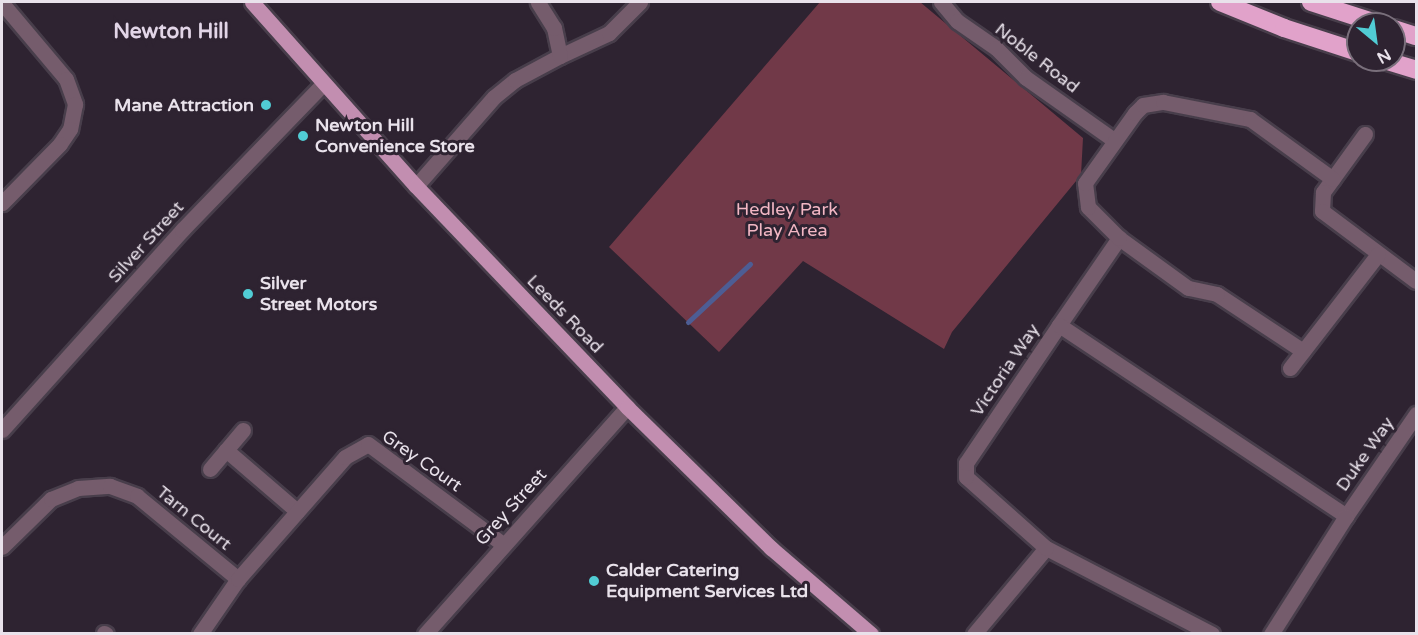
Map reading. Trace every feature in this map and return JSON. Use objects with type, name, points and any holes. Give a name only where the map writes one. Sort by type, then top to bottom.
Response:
[{"type":"highway","points":[[1220,2],[1284,28],[1346,48]]},
{"type":"highway","points":[[1311,2],[1346,13]]},
{"type":"main road","name":"Leeds Road","points":[[252,2],[416,186],[627,407],[771,548],[871,633]]},
{"type":"street","points":[[538,2],[554,28],[560,56]]},
{"type":"street","points":[[416,186],[494,97],[515,80],[609,33],[640,2]]},
{"type":"street","name":"Noble Road","points":[[941,2],[957,21],[996,48],[1026,78],[1114,140]]},
{"type":"street","points":[[2,3],[66,79],[75,104],[70,129],[60,144],[2,203]]},
{"type":"street","name":"Silver Street","points":[[2,430],[182,230],[324,83]]},
{"type":"street","points":[[1304,351],[1216,294],[1188,288],[1119,238],[1088,207],[1085,183],[1114,140],[1143,105],[1163,102],[1231,113],[1250,119],[1333,178]]},
{"type":"street","points":[[1365,134],[1323,192],[1322,211],[1416,281]]},
{"type":"street","points":[[1059,326],[1119,238]]},
{"type":"street","points":[[1290,368],[1378,254]]},
{"type":"street","name":"Victoria Way","points":[[1212,633],[1046,548],[975,488],[966,477],[966,463],[1059,326],[1346,516]]},
{"type":"street","name":"Grey Street","points":[[424,633],[627,407]]},
{"type":"street","name":"Duke Way","points":[[1346,516],[1416,414]]},
{"type":"street","points":[[210,470],[243,430]]},
{"type":"street","name":"Grey Court","points":[[200,633],[238,579],[345,457],[368,444],[504,545]]},
{"type":"street","points":[[226,450],[297,511]]},
{"type":"street","name":"Tarn Court","points":[[2,547],[51,499],[78,488],[110,486],[137,496],[238,579]]},
{"type":"street","points":[[1271,633],[1346,516]]},
{"type":"street","points":[[974,633],[1046,548]]},
{"type":"green space","name":"Hedley Park Play Area","points":[[820,2],[920,2],[1083,138],[1081,175],[952,332],[944,349],[803,261],[719,352],[609,247]]},
{"type":"waterway","points":[[688,322],[750,264]]},
{"type":"place","name":"Mane Attraction","points":[[266,105]]},
{"type":"place","name":"Newton Hill Convenience Store","points":[[303,136]]},
{"type":"place","name":"Silver Street Motors","points":[[248,294]]},
{"type":"place","name":"Calder Catering Equipment Services Ltd","points":[[594,581]]},
{"type":"district","name":"Newton Hill","points":[[171,32]]}]
